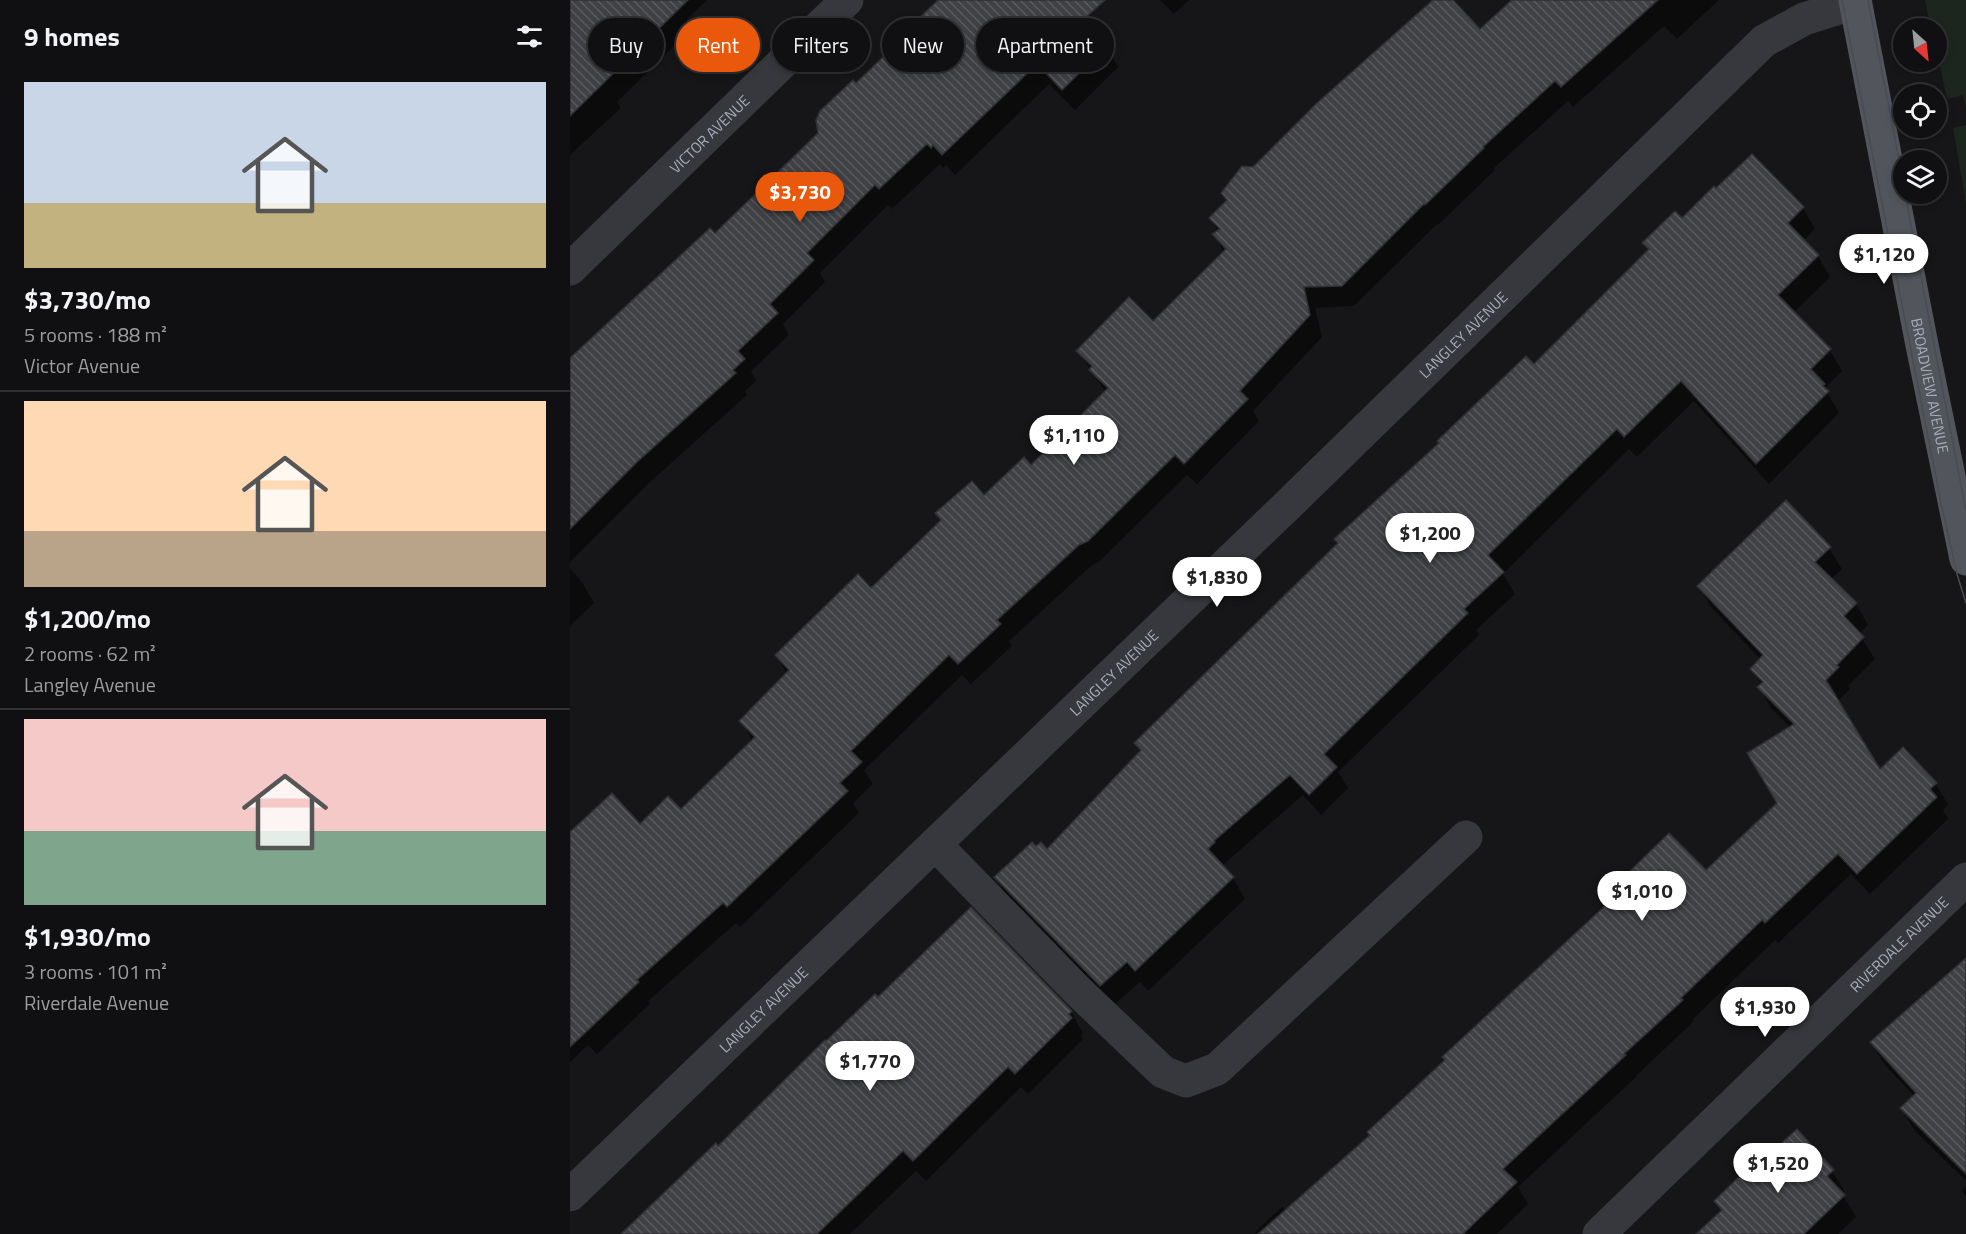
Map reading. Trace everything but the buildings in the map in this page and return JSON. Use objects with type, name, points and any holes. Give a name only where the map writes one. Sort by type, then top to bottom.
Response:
[{"type":"main road","name":"BROADVIEW AVENUE","points":[[1855,2],[1966,559]]},
{"type":"street","name":"VICTOR AVENUE","points":[[570,269],[847,0]]},
{"type":"street","name":"LANGLEY AVENUE","points":[[570,1195],[1293,500],[1764,41],[1804,19],[1855,2]]},
{"type":"street","points":[[935,844],[1079,992],[1163,1072],[1186,1081],[1217,1069],[1466,837]]},
{"type":"street","name":"RIVERDALE AVENUE","points":[[1599,1234],[1966,879]]},
{"type":"shaded area","points":[[1925,0],[1966,0],[1966,106],[1963,95],[1947,99],[1947,84],[1944,84],[1941,72],[1947,72],[1947,18],[1929,18]]},
{"type":"shaded area","points":[[1966,125],[1966,203],[1953,128]]},
{"type":"tram line","points":[[1842,0],[1941,503],[1966,603]]},
{"type":"tram line","points":[[1868,0],[1897,150]]},
{"type":"tram line","points":[[1907,204],[1966,511]]}]
